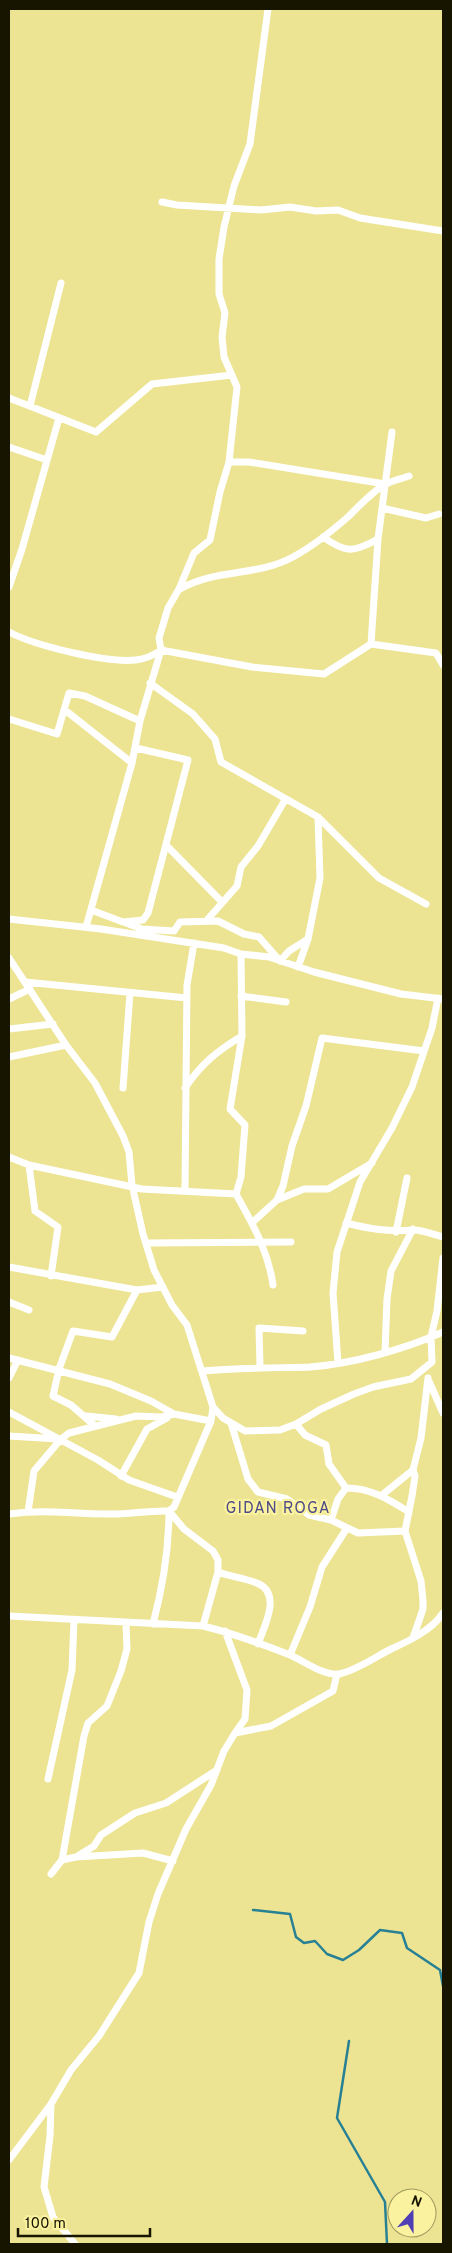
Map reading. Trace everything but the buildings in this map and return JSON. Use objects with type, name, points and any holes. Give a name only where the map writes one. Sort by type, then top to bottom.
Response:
[{"type":"street","points":[[86,927],[136,748],[140,721],[161,650],[159,638],[168,608],[179,589],[194,554],[210,540],[228,462],[237,387],[224,357],[222,337],[224,313],[219,294],[219,259],[229,207],[250,144],[268,9]]},
{"type":"street","points":[[162,202],[177,205],[261,210],[290,207],[316,211],[338,210],[360,218],[443,231]]},
{"type":"street","points":[[30,406],[61,283]]},
{"type":"street","points":[[9,398],[96,432],[152,384],[232,375]]},
{"type":"street","points":[[9,587],[22,549],[59,418]]},
{"type":"street","points":[[371,644],[378,539],[392,432]]},
{"type":"street","points":[[9,447],[47,460]]},
{"type":"street","points":[[228,462],[249,462],[384,484]]},
{"type":"street","points":[[179,589],[196,580],[219,574],[276,565],[323,537],[384,484],[409,476]]},
{"type":"street","points":[[382,508],[426,518],[439,514]]},
{"type":"street","points":[[323,537],[341,550],[360,549],[378,539]]},
{"type":"street","points":[[9,632],[47,645],[100,658],[136,660],[161,650],[252,667],[324,674],[371,644],[436,654],[443,665]]},
{"type":"street","points":[[150,684],[193,714],[215,739],[222,762],[285,800],[318,817],[380,878],[426,904]]},
{"type":"street","points":[[9,719],[57,734],[69,693],[85,696],[140,721]]},
{"type":"street","points":[[65,710],[132,763]]},
{"type":"street","points":[[123,922],[144,920],[148,913],[188,760],[136,748]]},
{"type":"street","points":[[206,920],[237,886],[241,867],[258,846],[285,800]]},
{"type":"street","points":[[298,967],[308,939],[320,878],[318,817]]},
{"type":"street","points":[[167,846],[222,902]]},
{"type":"street","points":[[91,910],[142,929],[174,931],[180,922],[218,921],[244,934],[259,937],[280,961]]},
{"type":"street","points":[[9,919],[86,927],[194,943],[280,961],[401,994],[440,999],[412,1087],[373,1163],[360,1182],[337,1252],[333,1293],[338,1363]]},
{"type":"street","points":[[280,961],[289,951],[308,939]]},
{"type":"street","points":[[185,1190],[187,985],[194,943]]},
{"type":"street","points":[[241,954],[242,1036],[230,1109],[245,1125],[241,1177],[236,1194],[253,1222],[268,1255],[274,1285]]},
{"type":"street","points":[[9,958],[66,1046],[95,1083],[123,1136],[129,1152],[132,1185],[154,1270],[187,1325],[213,1407],[211,1422],[174,1507],[169,1510],[145,1510],[109,1514],[60,1511],[9,1514]]},
{"type":"street","points":[[25,982],[187,998]]},
{"type":"street","points":[[9,999],[30,989]]},
{"type":"street","points":[[123,1088],[130,993]]},
{"type":"street","points":[[242,996],[286,1002]]},
{"type":"street","points":[[9,1029],[53,1024]]},
{"type":"street","points":[[185,1088],[199,1067],[225,1046],[242,1036]]},
{"type":"street","points":[[277,1200],[283,1186],[292,1146],[306,1106],[322,1038],[424,1052]]},
{"type":"street","points":[[9,1056],[66,1046]]},
{"type":"street","points":[[9,1156],[30,1165],[142,1188],[236,1194]]},
{"type":"street","points":[[253,1222],[277,1200],[304,1189],[328,1188],[373,1163]]},
{"type":"street","points":[[30,1165],[35,1210],[58,1227],[51,1276]]},
{"type":"street","points":[[396,1232],[407,1178]]},
{"type":"street","points":[[346,1223],[374,1230],[396,1232],[413,1229],[443,1237]]},
{"type":"street","points":[[385,1352],[387,1299],[391,1271],[413,1229]]},
{"type":"street","points":[[146,1243],[291,1242]]},
{"type":"street","points":[[213,1407],[223,1418],[245,1431],[280,1430],[296,1424],[337,1401],[373,1387],[411,1379],[432,1362],[430,1338],[441,1299],[443,1258]]},
{"type":"street","points":[[9,1267],[137,1290],[163,1287]]},
{"type":"street","points":[[9,1275],[20,1269]]},
{"type":"street","points":[[94,1425],[86,1416],[71,1405],[53,1396],[59,1369],[73,1331],[112,1337],[137,1290]]},
{"type":"street","points":[[9,1302],[29,1310]]},
{"type":"street","points":[[260,1367],[259,1328],[303,1331]]},
{"type":"street","points":[[202,1371],[338,1363],[385,1352],[443,1332]]},
{"type":"street","points":[[9,1358],[59,1369],[110,1384],[151,1401],[174,1414],[211,1422]]},
{"type":"street","points":[[9,1378],[18,1360]]},
{"type":"street","points":[[424,1370],[443,1413]]},
{"type":"street","points":[[413,1639],[424,1609],[421,1581],[405,1531],[415,1476],[413,1470],[421,1438],[428,1378]]},
{"type":"street","points":[[9,1412],[98,1460],[121,1476],[177,1497]]},
{"type":"street","points":[[28,1512],[34,1471],[61,1439],[69,1433],[118,1419],[136,1416],[162,1417],[174,1414]]},
{"type":"street","points":[[121,1476],[147,1429],[174,1414]]},
{"type":"street","points":[[86,1416],[118,1419]]},
{"type":"street","points":[[231,1423],[248,1479],[254,1489],[262,1493],[287,1499],[309,1516],[331,1520],[362,1533],[405,1531]]},
{"type":"street","points":[[296,1424],[305,1435],[326,1445],[328,1464],[346,1488]]},
{"type":"street","points":[[9,1436],[61,1439]]},
{"type":"street","points":[[382,1495],[413,1470]]},
{"type":"street","points":[[331,1520],[338,1499],[346,1488]]},
{"type":"street","points":[[346,1488],[361,1488],[382,1495],[408,1512]]},
{"type":"street","points":[[169,1510],[184,1529],[218,1557],[218,1572],[203,1626]]},
{"type":"street","points":[[153,1624],[169,1540],[169,1510]]},
{"type":"street","points":[[290,1655],[310,1607],[322,1567],[347,1528]]},
{"type":"street","points":[[218,1572],[259,1584],[268,1592],[271,1610],[258,1644]]},
{"type":"street","points":[[9,1616],[203,1626],[225,1631],[290,1655],[317,1668],[337,1674],[349,1671],[413,1639],[439,1619],[443,1613]]},
{"type":"street","points":[[48,1779],[72,1670],[74,1620]]},
{"type":"street","points":[[51,1874],[62,1860],[84,1736],[88,1723],[107,1706],[121,1671],[127,1649],[126,1623]]},
{"type":"street","points":[[9,2160],[51,2104],[72,2070],[99,2036],[139,1972],[153,1908],[186,1830],[219,1768],[224,1751],[245,1719],[247,1690],[225,1631]]},
{"type":"street","points":[[235,1733],[271,1726],[313,1704],[333,1691],[337,1674]]},
{"type":"street","points":[[76,1857],[94,1846],[100,1835],[134,1814],[166,1803],[219,1768]]},
{"type":"street","points":[[62,1860],[76,1857],[143,1853],[173,1861]]},
{"type":"street","points":[[51,2104],[44,2187],[53,2218],[75,2244]]},
{"type":"waterway","points":[[253,1910],[290,1914],[296,1937],[304,1943],[315,1941],[327,1954],[343,1960],[359,1950],[380,1930],[402,1933],[407,1948],[440,1970],[443,1986]]},
{"type":"waterway","points":[[349,2041],[337,2118],[385,2202],[387,2244]]},
{"type":"district","name":"GIDAN ROGA","points":[[278,1509]]}]
